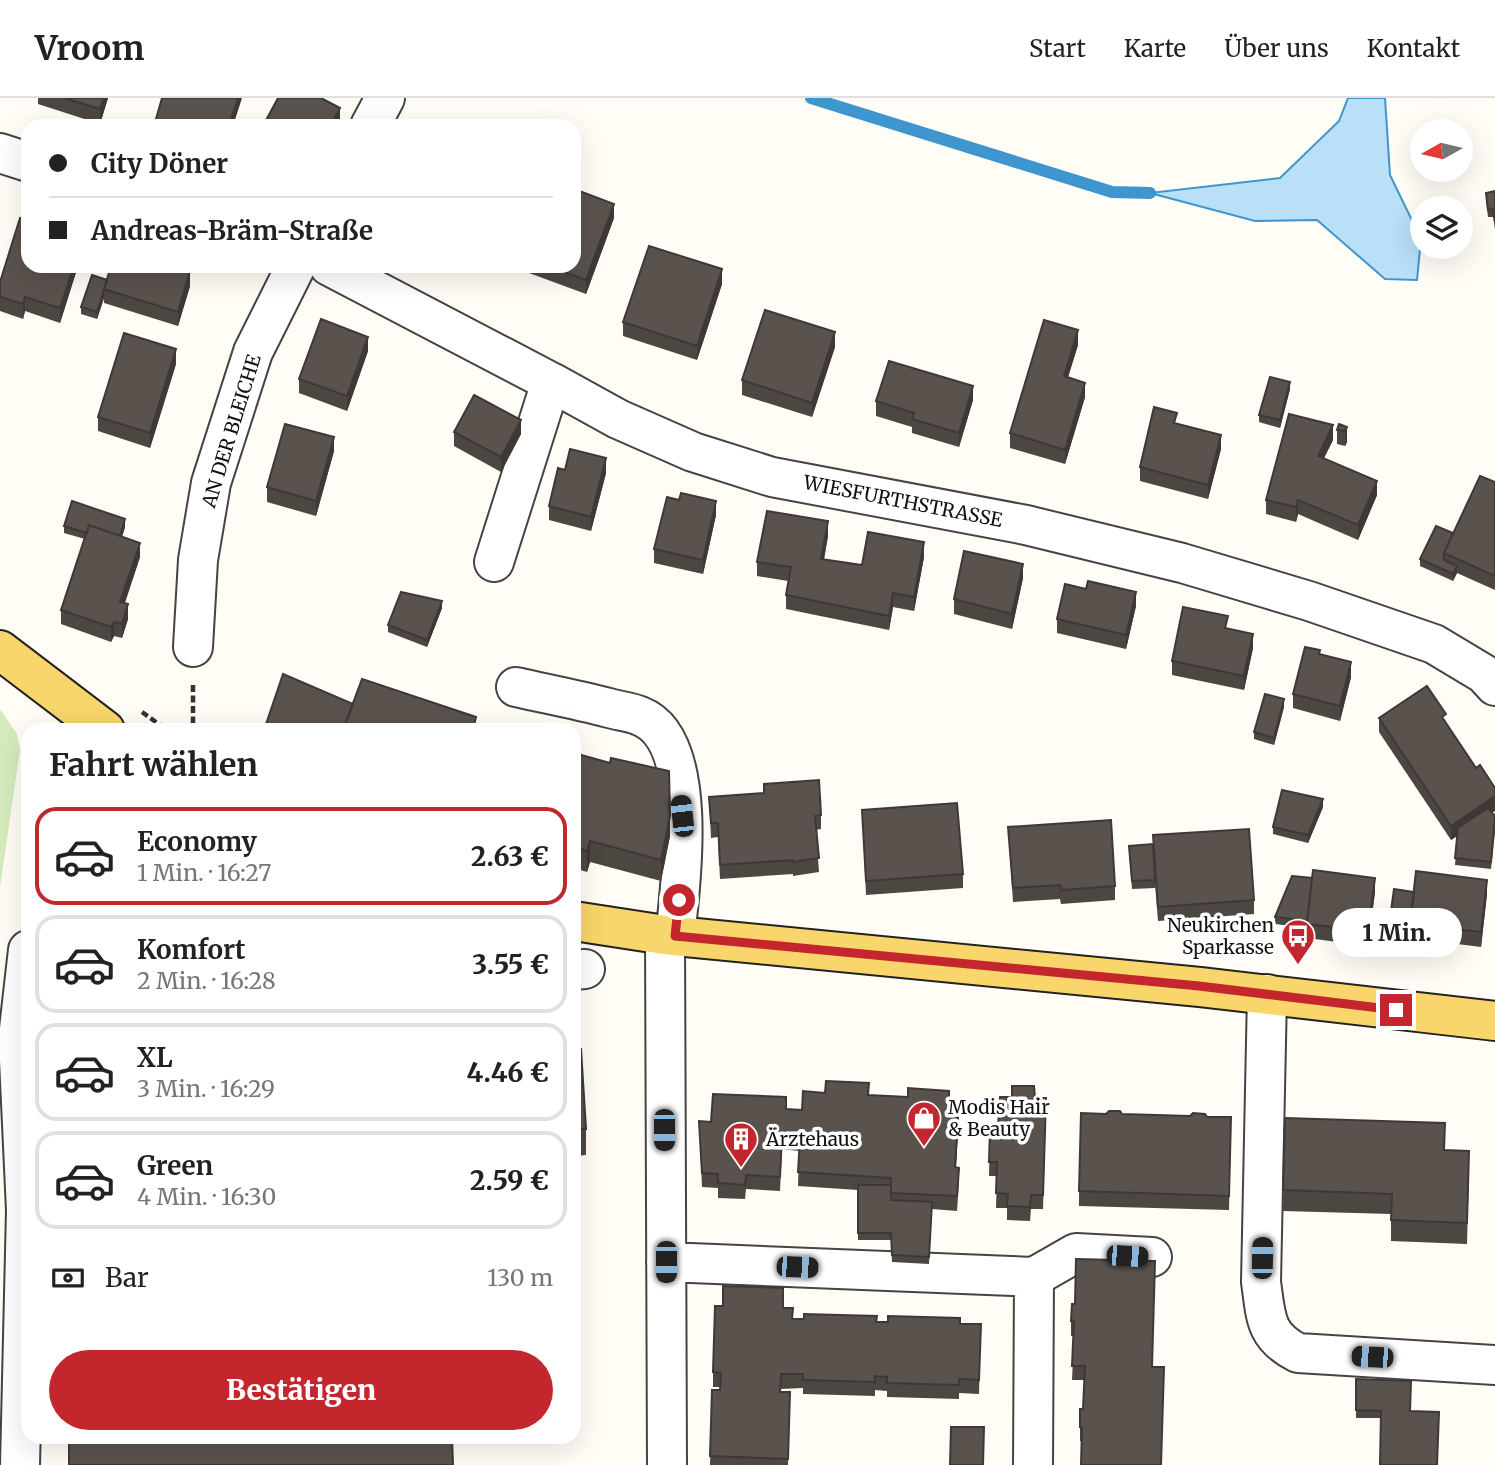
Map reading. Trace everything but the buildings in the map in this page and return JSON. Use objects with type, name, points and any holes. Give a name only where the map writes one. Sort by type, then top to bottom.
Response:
[{"type":"main road","points":[[0,650],[90,723]]},
{"type":"main road","points":[[581,922],[670,935],[1267,994],[1495,1021]]},
{"type":"street","points":[[374,119],[385,98]]},
{"type":"street","points":[[0,153],[21,160]]},
{"type":"street","name":"AN DER BLEICHE","points":[[193,647],[198,559],[211,483],[253,352],[292,273]]},
{"type":"street","name":"WIESFURTHSTRASSE","points":[[342,273],[618,419],[693,452],[772,477],[1026,525],[1182,562],[1309,601],[1434,644],[1484,674],[1495,686]]},
{"type":"street","points":[[494,562],[551,382]]},
{"type":"street","points":[[516,687],[643,716],[663,734],[672,750],[678,773],[682,816],[681,886],[670,935],[666,1262],[667,1465]]},
{"type":"street","points":[[1267,994],[1261,1282],[1267,1323],[1280,1344],[1298,1353],[1495,1365]]},
{"type":"street","points":[[21,998],[15,1039],[21,1132]]},
{"type":"street","points":[[666,1262],[1034,1278],[1076,1253],[1152,1257]]},
{"type":"street","points":[[1033,1465],[1034,1278]]},
{"type":"street","points":[[20,1465],[21,1422]]},
{"type":"green space","points":[[0,709],[17,734],[20,750],[0,887]]},
{"type":"water","points":[[1348,98],[1385,98],[1390,175],[1410,216],[1410,259],[1419,259],[1417,280],[1385,279],[1317,220],[1255,221],[1150,193],[1280,178],[1339,121]]},
{"type":"waterway","points":[[811,98],[1112,192],[1150,193]]},
{"type":"place","name":"Neukirchen Sparkasse","points":[[1298,966]]},
{"type":"place","name":"Modis Hair & Beauty","points":[[924,1148]]},
{"type":"place","name":"Ärztehaus","points":[[741,1169]]},
{"type":"route","points":[[679,900],[675,936],[1199,986],[1396,1010]]}]
